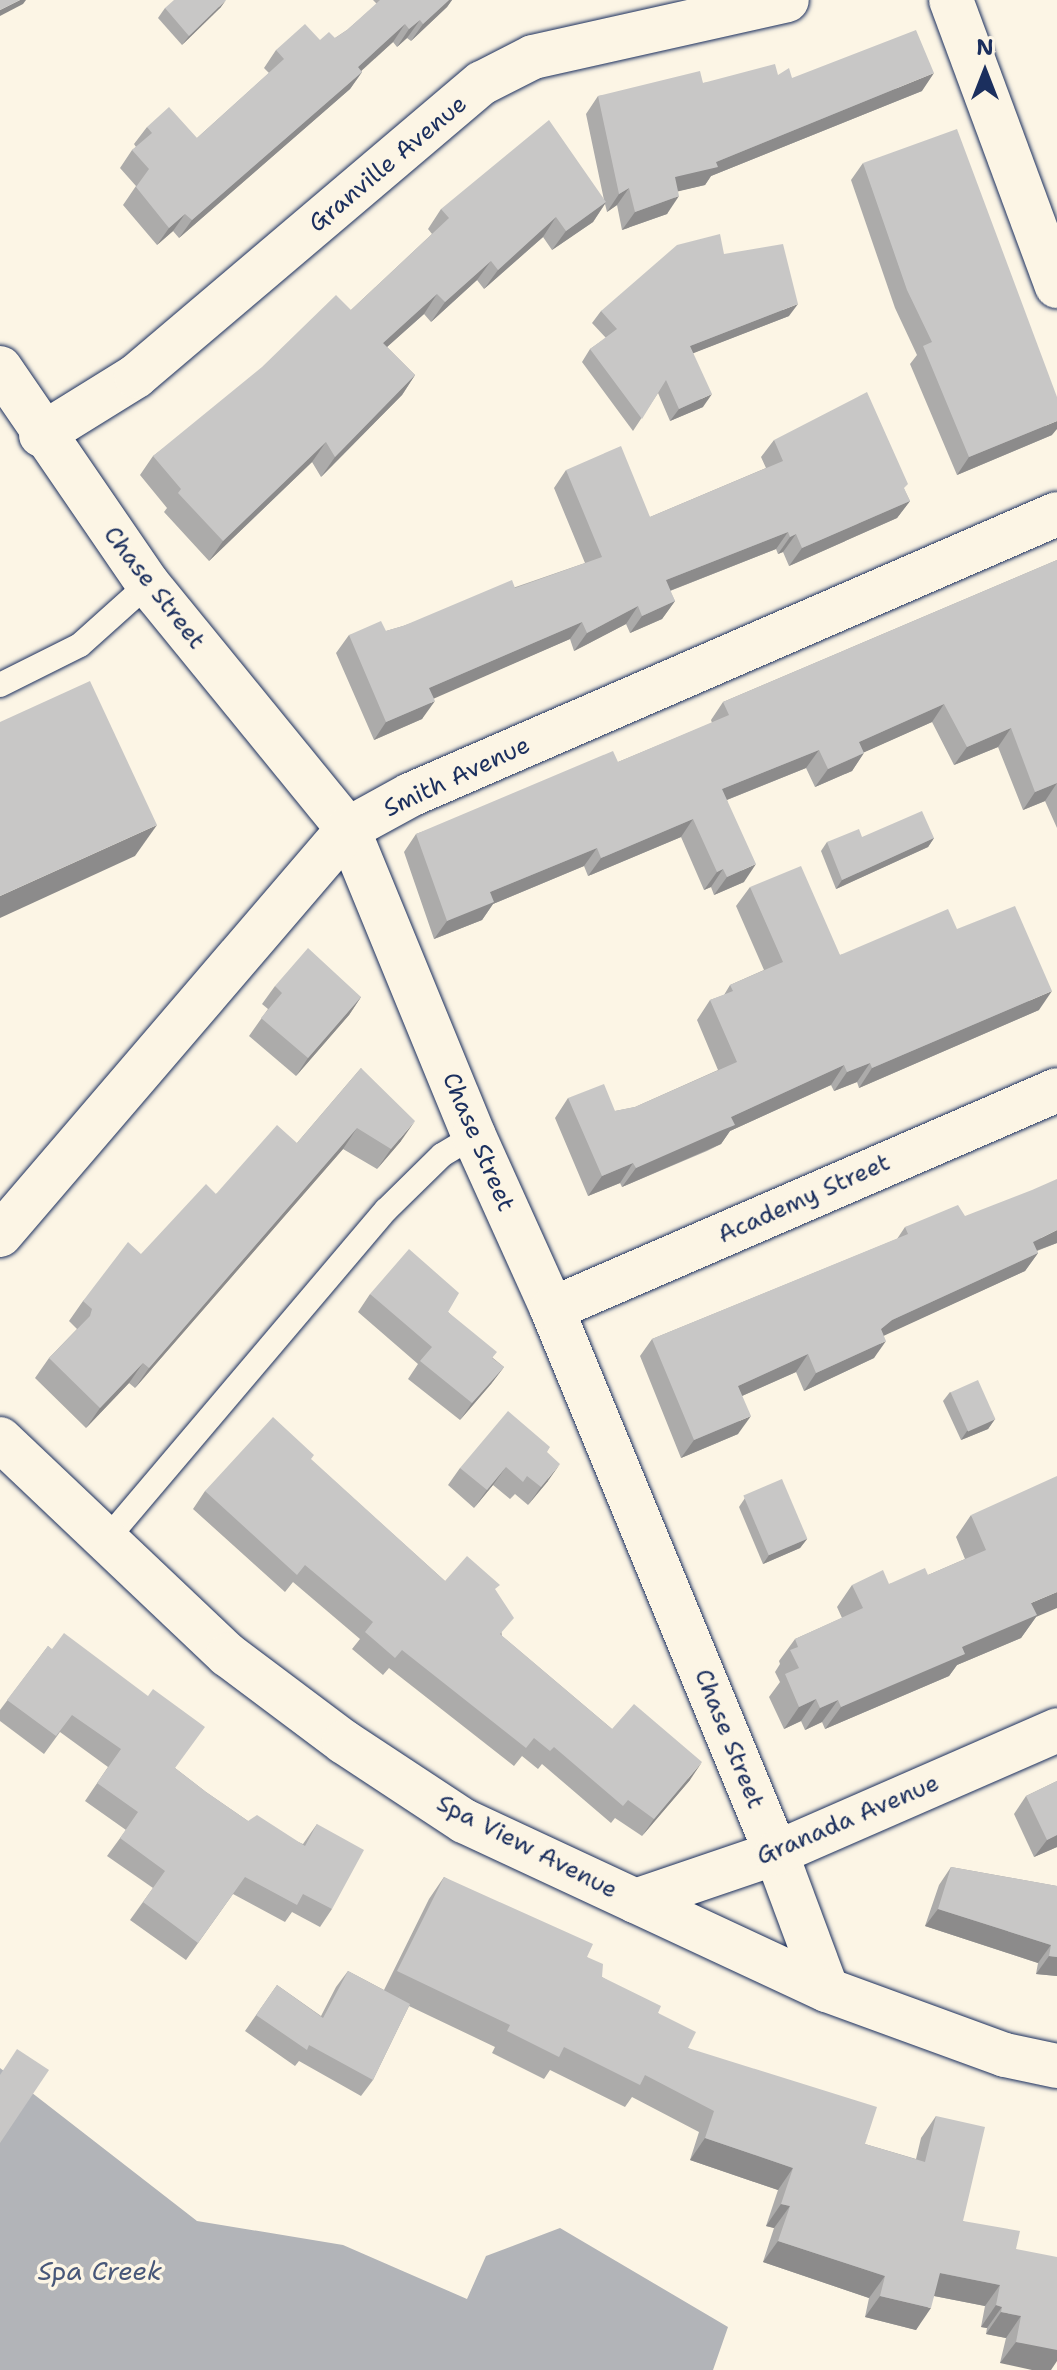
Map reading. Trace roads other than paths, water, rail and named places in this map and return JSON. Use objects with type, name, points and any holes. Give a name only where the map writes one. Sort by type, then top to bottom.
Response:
[{"type":"street","name":"Granville Avenue","points":[[41,435],[136,376],[482,83],[533,57],[787,0]]},
{"type":"street","points":[[951,0],[1057,286]]},
{"type":"street","name":"Chase Street","points":[[0,368],[41,435],[148,584],[348,829],[474,1136],[552,1309],[776,1853],[827,1990]]},
{"type":"street","name":"Smith Avenue","points":[[0,1235],[348,829],[410,795],[1057,514]]},
{"type":"street","name":"Academy Street","points":[[552,1309],[1057,1090]]},
{"type":"street","name":"Spa View Avenue","points":[[0,1439],[228,1655],[344,1742],[464,1821],[827,1990],[1005,2055],[1057,2066]]},
{"type":"street","name":"Granada Avenue","points":[[635,1901],[776,1853],[1057,1730]]},
{"type":"lane","points":[[0,685],[80,645],[148,584]]},
{"type":"lane","points":[[106,1540],[386,1210],[442,1155],[474,1136]]},
{"type":"water","name":"Spa Creek","points":[[0,2068],[197,2221],[343,2245],[467,2299],[486,2256],[560,2228],[728,2327],[713,2370],[0,2370]]}]
